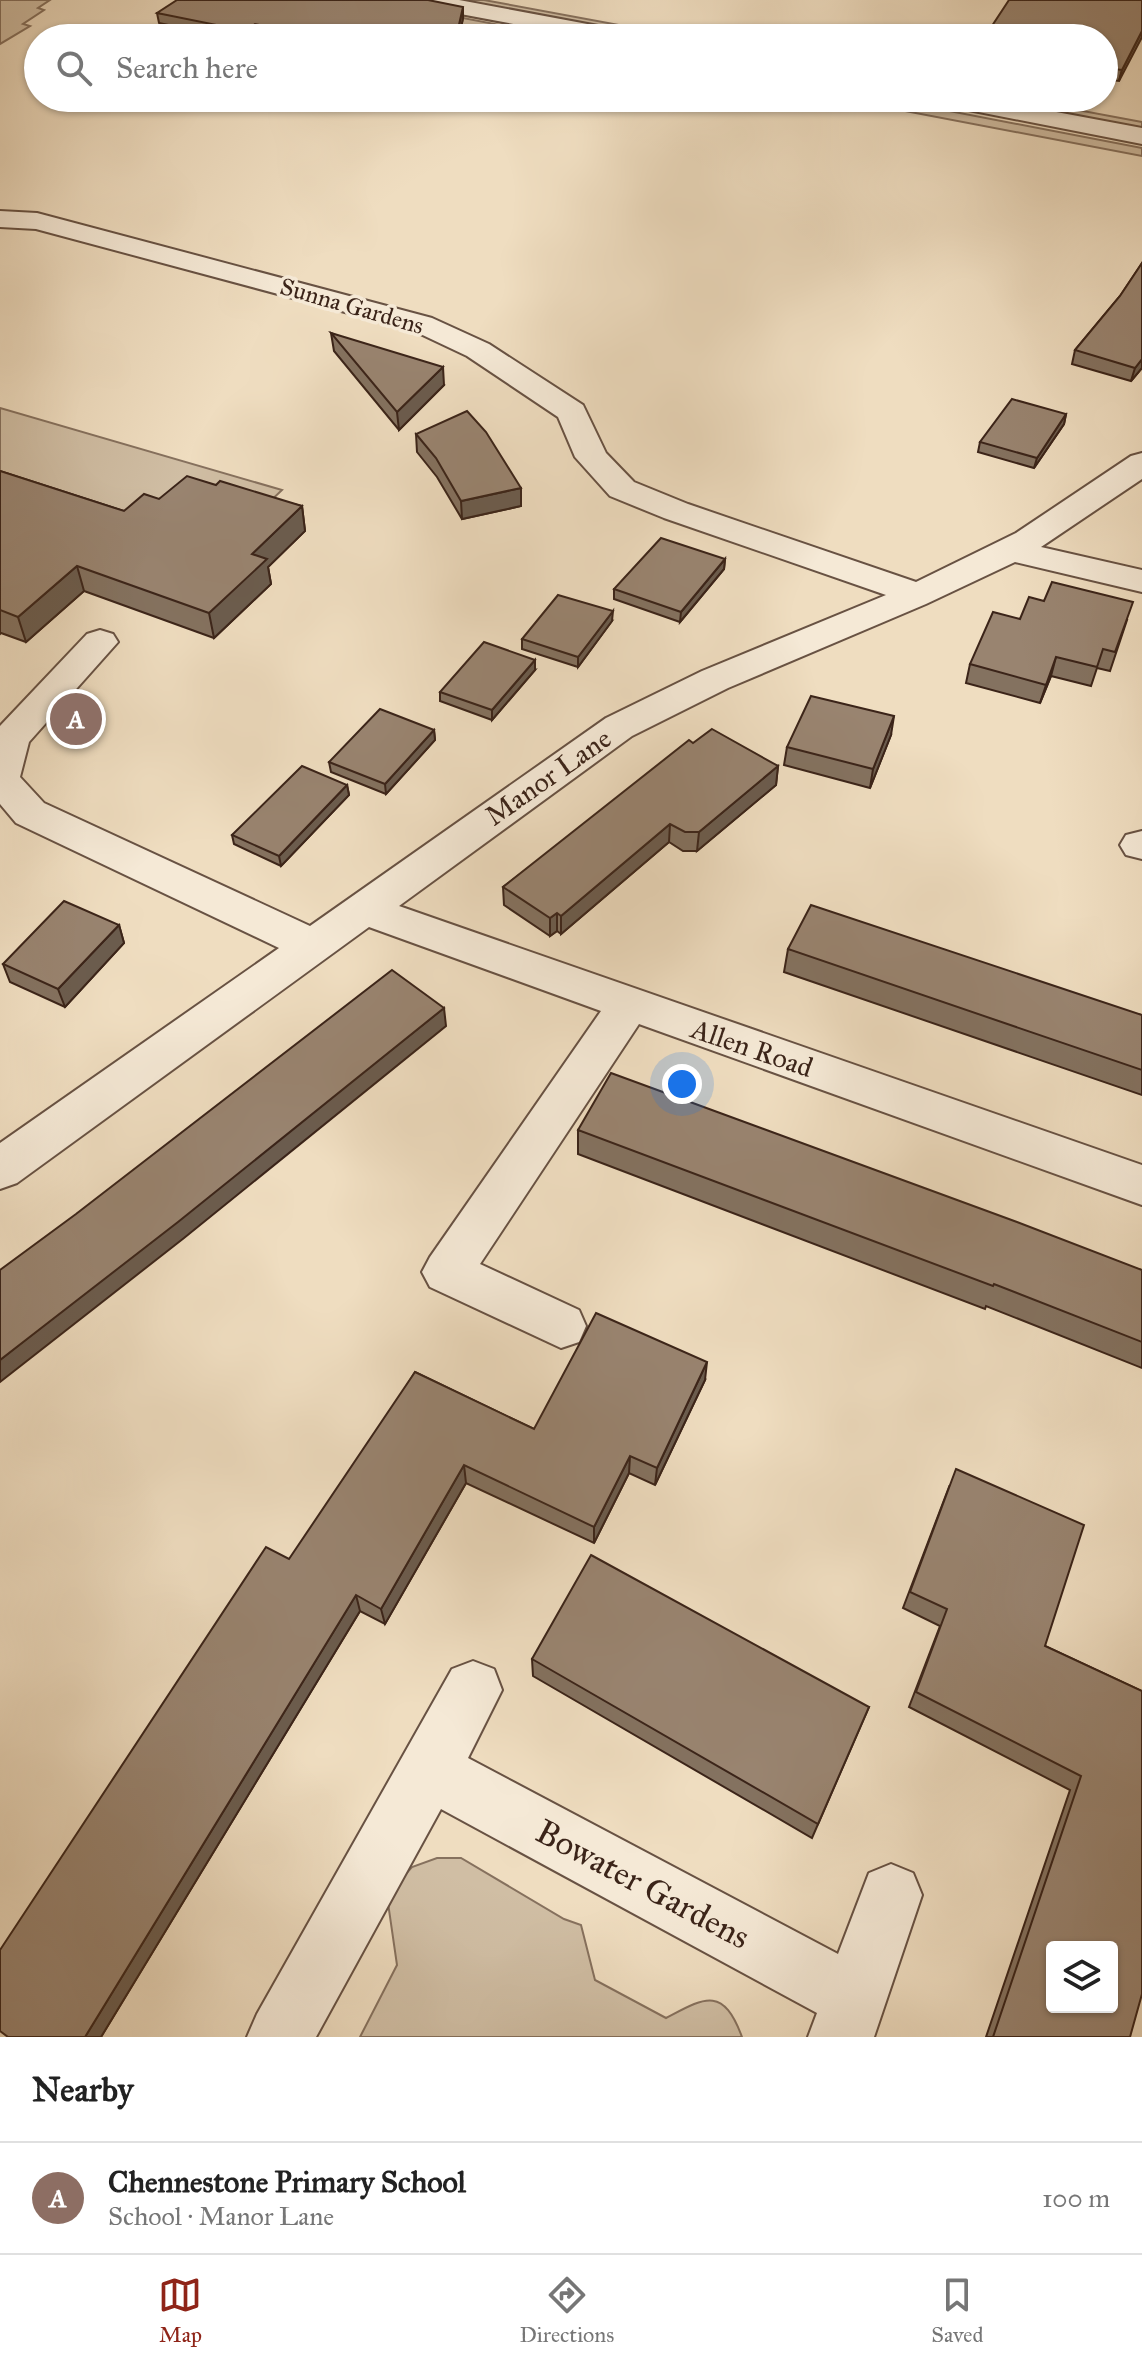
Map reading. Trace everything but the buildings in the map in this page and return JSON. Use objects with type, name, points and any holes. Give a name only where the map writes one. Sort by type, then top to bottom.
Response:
[{"type":"street","points":[[423,0],[551,24]]},
{"type":"street","points":[[1016,112],[1142,136]]},
{"type":"street","name":"Sunna Gardens","points":[[0,219],[37,221],[422,324],[478,350],[572,412],[591,457],[622,489],[676,511],[916,594]]},
{"type":"street","name":"Manor Lane","points":[[0,1169],[619,727],[679,694],[916,594],[1010,550],[1142,463]]},
{"type":"street","points":[[1010,550],[1142,581]]},
{"type":"street","points":[[100,642],[11,738],[0,779],[30,813],[312,945]]},
{"type":"street","name":"Allen Road","points":[[362,909],[1142,1185]]},
{"type":"street","points":[[561,1326],[447,1272],[629,1004]]},
{"type":"street","points":[[280,2037],[473,1690]]},
{"type":"street","name":"Bowater Gardens","points":[[430,1770],[848,2018],[891,1895]]},
{"type":"shaded area","points":[[0,0],[50,0],[38,8],[44,10],[23,24],[24,30],[0,44]]},
{"type":"shaded area","points":[[324,0],[369,0],[495,24],[450,24]]},
{"type":"shaded area","points":[[449,0],[484,0],[613,24],[578,24]]},
{"type":"shaded area","points":[[911,112],[955,112],[1142,148],[1142,156]]},
{"type":"shaded area","points":[[1055,112],[1088,112],[1142,122],[1142,128]]},
{"type":"shaded area","points":[[0,408],[282,490],[263,508],[165,524],[0,493]]},
{"type":"shaded area","points":[[437,1858],[461,1858],[564,1919],[581,1925],[595,1980],[666,2018],[691,2005],[711,2000],[720,2003],[735,2020],[742,2037],[360,2037],[397,1965],[388,1903],[395,1886],[412,1867]]},
{"type":"place","name":"Chennestone Primary School","points":[[76,719]]}]
